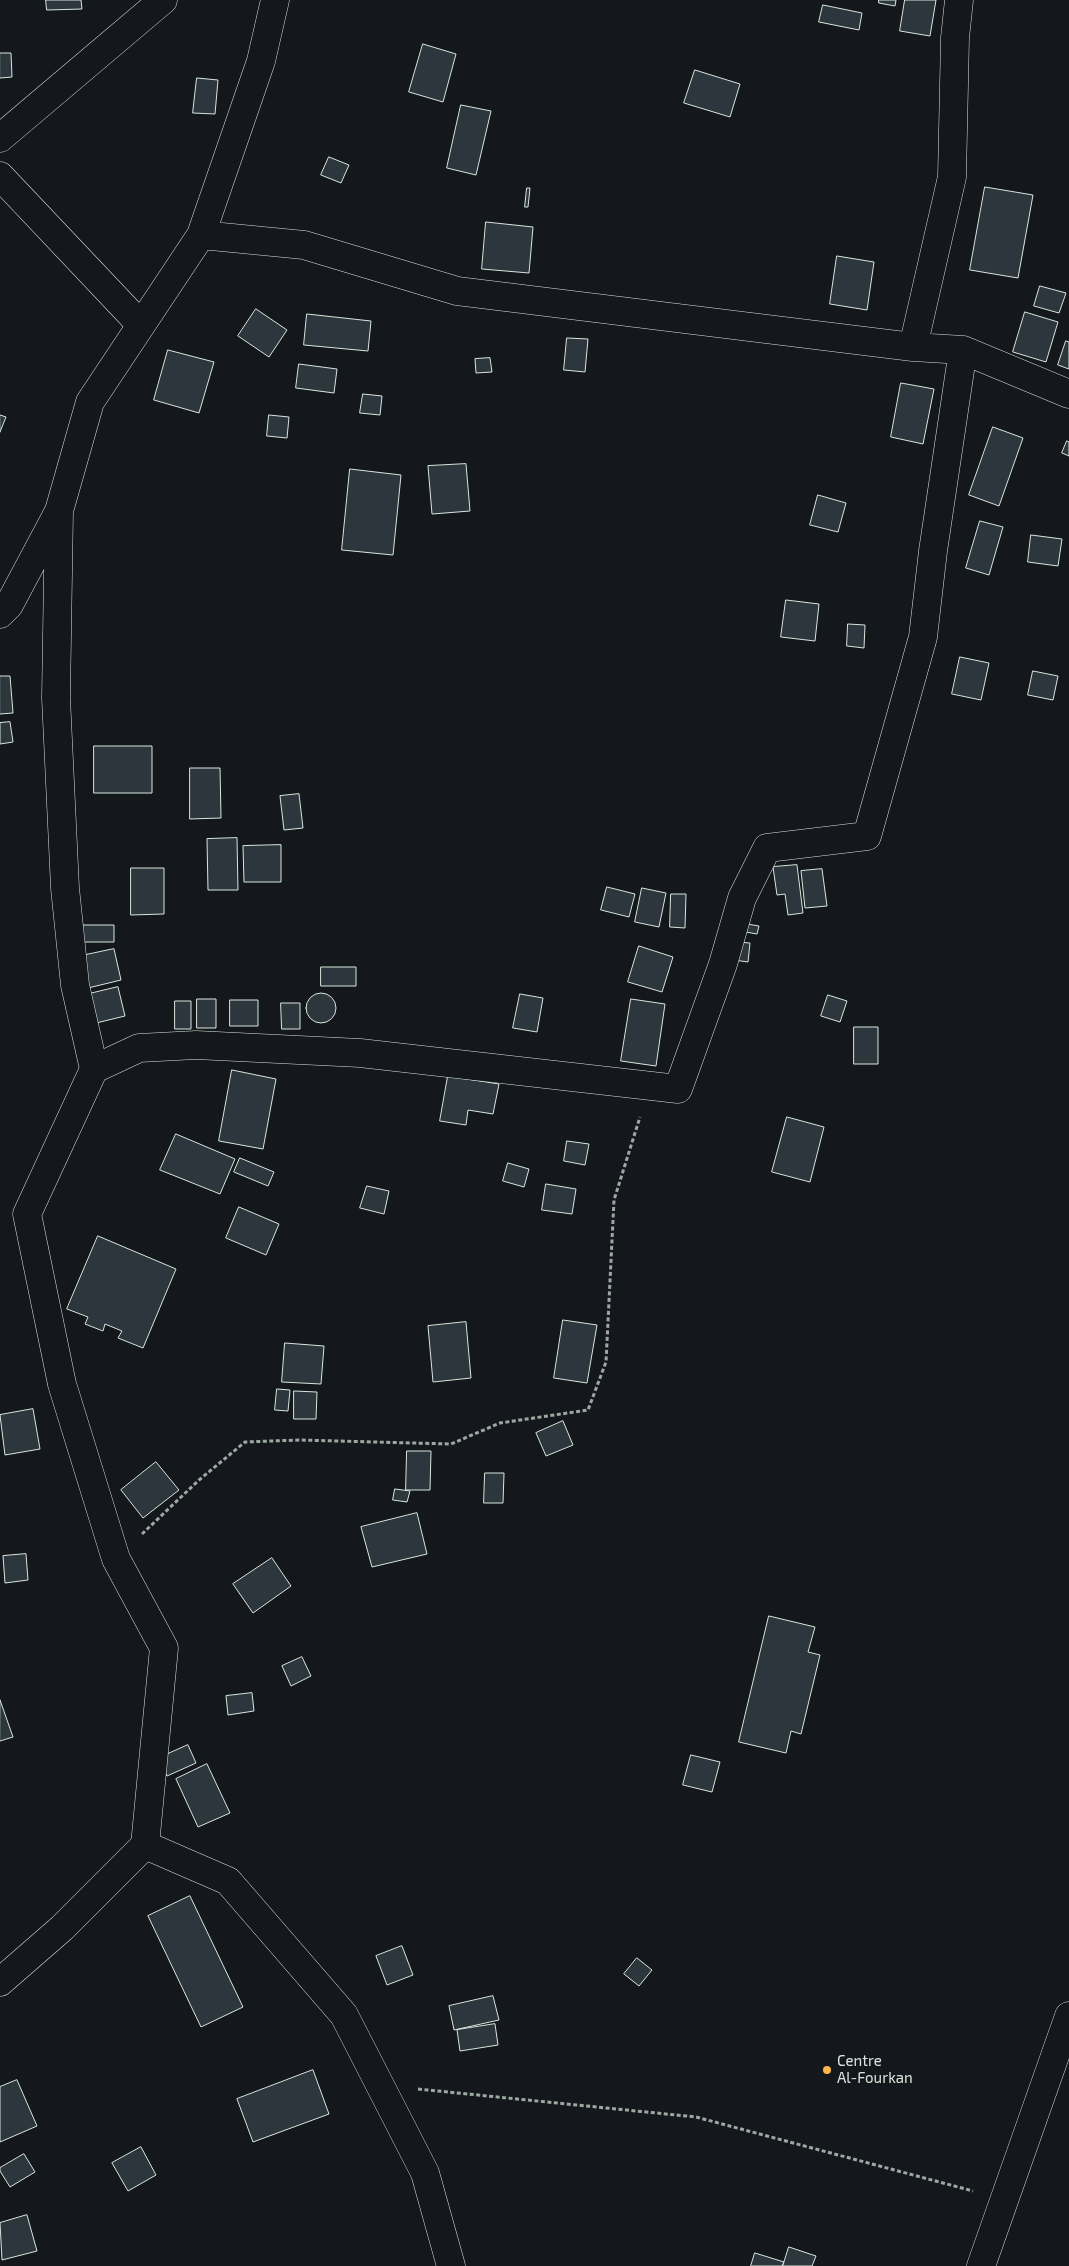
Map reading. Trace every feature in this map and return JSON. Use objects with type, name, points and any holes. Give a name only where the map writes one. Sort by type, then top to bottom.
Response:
[{"type":"street","points":[[0,138],[163,0]]},
{"type":"street","points":[[0,614],[9,605],[59,511],[90,402],[201,235],[261,61],[275,0]]},
{"type":"street","points":[[913,347],[952,177],[955,38],[959,0]]},
{"type":"street","points":[[0,176],[141,325]]},
{"type":"street","points":[[201,235],[304,245],[457,291],[913,347],[962,350],[1069,394]]},
{"type":"street","points":[[94,1069],[139,1048],[196,1045],[360,1053],[678,1089],[723,964],[742,898],[767,848],[867,836],[924,637],[933,551],[962,350]]},
{"type":"street","points":[[0,1982],[62,1928],[144,1845],[164,1648],[116,1559],[62,1384],[27,1214],[94,1069],[75,985],[65,888],[56,698],[59,511]]},
{"type":"street","points":[[144,1845],[228,1881],[344,2015],[425,2173],[451,2266]]},
{"type":"street","points":[[981,2266],[1069,2016]]},
{"type":"path","points":[[116,1559],[199,1480],[245,1442],[299,1440],[451,1444],[500,1423],[588,1410],[606,1362],[614,1200],[636,1128],[653,1086]]},
{"type":"path","points":[[380,2085],[696,2117],[1005,2200]]},
{"type":"building","points":[[46,0],[81,0],[82,9],[47,10]]},
{"type":"building","points":[[879,0],[896,0],[895,6],[879,3]]},
{"type":"building","points":[[905,0],[936,0],[930,36],[900,31]]},
{"type":"building","points":[[823,5],[862,13],[859,30],[819,22]]},
{"type":"building","points":[[423,44],[456,54],[443,102],[409,92]]},
{"type":"building","points":[[0,53],[11,53],[12,77],[0,78]]},
{"type":"building","points":[[695,70],[740,84],[730,117],[684,103]]},
{"type":"building","points":[[197,78],[218,80],[215,114],[193,113]]},
{"type":"building","points":[[461,105],[491,111],[476,175],[447,168]]},
{"type":"building","points":[[329,157],[349,165],[341,183],[321,175]]},
{"type":"building","points":[[985,187],[1033,195],[1018,278],[970,270]]},
{"type":"building","points":[[527,188],[530,188],[528,207],[525,207]]},
{"type":"building","points":[[486,222],[533,227],[529,273],[482,269]]},
{"type":"building","points":[[837,256],[874,262],[867,310],[830,304]]},
{"type":"building","points":[[1040,286],[1066,293],[1059,313],[1034,306]]},
{"type":"building","points":[[256,309],[287,330],[269,357],[238,336]]},
{"type":"building","points":[[1025,312],[1058,322],[1046,362],[1013,352]]},
{"type":"building","points":[[307,314],[371,321],[368,351],[304,345]]},
{"type":"building","points":[[567,338],[588,339],[585,372],[564,370]]},
{"type":"building","points":[[1066,341],[1069,342],[1069,369],[1058,365]]},
{"type":"building","points":[[168,350],[214,362],[199,413],[154,400]]},
{"type":"building","points":[[490,358],[492,372],[476,373],[475,359]]},
{"type":"building","points":[[299,364],[337,369],[334,393],[296,388]]},
{"type":"building","points":[[901,383],[934,389],[923,444],[891,437]]},
{"type":"building","points":[[363,394],[382,396],[380,415],[360,413]]},
{"type":"building","points":[[0,415],[6,417],[0,432]]},
{"type":"building","points":[[269,415],[289,417],[287,438],[267,436]]},
{"type":"building","points":[[993,427],[1023,438],[999,506],[969,495]]},
{"type":"building","points":[[1067,441],[1069,442],[1069,456],[1062,453]]},
{"type":"building","points":[[466,464],[470,511],[432,514],[428,466]]},
{"type":"building","points":[[350,469],[401,475],[393,555],[342,550]]},
{"type":"building","points":[[818,495],[846,503],[838,532],[810,525]]},
{"type":"building","points":[[980,521],[1003,527],[989,575],[966,568]]},
{"type":"building","points":[[1031,535],[1062,539],[1058,566],[1028,562]]},
{"type":"building","points":[[786,600],[819,604],[815,641],[781,637]]},
{"type":"building","points":[[848,624],[865,625],[864,648],[847,646]]},
{"type":"building","points":[[960,657],[989,663],[981,700],[952,694]]},
{"type":"building","points":[[1033,671],[1058,676],[1053,700],[1028,695]]},
{"type":"building","points":[[0,676],[10,676],[13,713],[0,714]]},
{"type":"building","points":[[10,722],[13,742],[0,744],[0,723]]},
{"type":"building","points":[[94,746],[152,746],[152,793],[94,793]]},
{"type":"building","points":[[190,768],[220,768],[221,818],[190,819]]},
{"type":"building","points":[[299,794],[303,828],[284,830],[280,796]]},
{"type":"building","points":[[237,838],[238,890],[208,890],[207,839]]},
{"type":"building","points":[[281,845],[281,882],[244,882],[243,846]]},
{"type":"building","points":[[797,865],[803,913],[788,915],[785,894],[777,895],[773,867]]},
{"type":"building","points":[[131,868],[164,868],[164,914],[131,915]]},
{"type":"building","points":[[822,869],[827,906],[805,908],[801,871]]},
{"type":"building","points":[[607,887],[635,894],[629,917],[601,910]]},
{"type":"building","points":[[642,888],[666,893],[659,927],[635,922]]},
{"type":"building","points":[[671,894],[686,894],[685,928],[670,927]]},
{"type":"building","points":[[741,923],[759,926],[757,934],[740,931]]},
{"type":"building","points":[[81,925],[114,925],[114,942],[81,942]]},
{"type":"building","points":[[736,942],[750,943],[748,962],[734,960]]},
{"type":"building","points":[[639,946],[673,957],[662,992],[628,982]]},
{"type":"building","points":[[114,949],[121,980],[88,988],[81,956]]},
{"type":"building","points":[[321,967],[356,967],[356,986],[321,986]]},
{"type":"building","points":[[118,987],[125,1016],[96,1023],[89,994]]},
{"type":"building","points":[[321,993],[332,997],[336,1008],[332,1019],[321,1023],[310,1019],[306,1008],[310,997]]},
{"type":"building","points":[[520,994],[543,998],[537,1032],[513,1028]]},
{"type":"building","points":[[828,995],[847,1001],[840,1022],[821,1016]]},
{"type":"building","points":[[197,999],[216,999],[216,1028],[197,1028]]},
{"type":"building","points":[[631,999],[665,1004],[656,1066],[621,1061]]},
{"type":"building","points":[[230,1000],[258,1000],[258,1026],[230,1026]]},
{"type":"building","points":[[175,1001],[191,1001],[191,1029],[175,1029]]},
{"type":"building","points":[[281,1003],[300,1003],[300,1029],[282,1029]]},
{"type":"building","points":[[854,1027],[878,1027],[878,1064],[854,1064]]},
{"type":"building","points":[[232,1070],[276,1079],[263,1149],[219,1141]]},
{"type":"building","points":[[448,1076],[499,1084],[493,1114],[468,1110],[466,1125],[440,1121]]},
{"type":"building","points":[[787,1117],[824,1127],[810,1182],[772,1172]]},
{"type":"building","points":[[176,1134],[235,1159],[220,1194],[160,1170]]},
{"type":"building","points":[[567,1141],[589,1144],[585,1165],[564,1161]]},
{"type":"building","points":[[240,1158],[274,1172],[268,1186],[234,1172]]},
{"type":"building","points":[[508,1163],[529,1169],[524,1187],[503,1181]]},
{"type":"building","points":[[546,1184],[576,1189],[572,1214],[542,1210]]},
{"type":"building","points":[[367,1186],[389,1191],[384,1214],[360,1208]]},
{"type":"building","points":[[239,1207],[279,1224],[266,1255],[226,1238]]},
{"type":"building","points":[[98,1236],[176,1269],[143,1348],[118,1338],[122,1331],[105,1324],[103,1331],[85,1324],[88,1317],[67,1309]]},
{"type":"building","points":[[563,1320],[597,1325],[587,1383],[554,1378]]},
{"type":"building","points":[[466,1322],[471,1378],[433,1382],[428,1326]]},
{"type":"building","points":[[285,1343],[324,1346],[321,1384],[282,1382]]},
{"type":"building","points":[[277,1389],[290,1390],[288,1411],[275,1410]]},
{"type":"building","points":[[294,1391],[317,1392],[316,1419],[294,1419]]},
{"type":"building","points":[[33,1409],[40,1449],[5,1455],[0,1415]]},
{"type":"building","points":[[563,1421],[573,1445],[546,1456],[536,1433]]},
{"type":"building","points":[[407,1451],[431,1451],[430,1490],[406,1490]]},
{"type":"building","points":[[156,1462],[179,1490],[143,1518],[121,1490]]},
{"type":"building","points":[[485,1473],[504,1473],[503,1503],[484,1503]]},
{"type":"building","points":[[395,1489],[410,1491],[407,1502],[393,1500]]},
{"type":"building","points":[[417,1513],[427,1554],[372,1567],[361,1527]]},
{"type":"building","points":[[26,1554],[28,1580],[5,1583],[3,1556]]},
{"type":"building","points":[[272,1558],[291,1586],[253,1613],[233,1584]]},
{"type":"building","points":[[769,1616],[815,1627],[808,1652],[820,1655],[801,1734],[791,1731],[786,1753],[739,1742]]},
{"type":"building","points":[[302,1657],[311,1676],[291,1686],[282,1666]]},
{"type":"building","points":[[252,1693],[254,1711],[228,1715],[226,1696]]},
{"type":"building","points":[[0,1700],[13,1737],[0,1741]]},
{"type":"building","points":[[188,1745],[196,1763],[167,1776],[159,1758]]},
{"type":"building","points":[[691,1755],[720,1762],[712,1792],[683,1785]]},
{"type":"building","points":[[207,1764],[230,1813],[198,1827],[176,1779]]},
{"type":"building","points":[[190,1896],[243,2007],[201,2027],[148,1916]]},
{"type":"building","points":[[402,1946],[413,1975],[387,1985],[376,1956]]},
{"type":"building","points":[[637,1958],[652,1970],[639,1986],[624,1974]]},
{"type":"building","points":[[493,1996],[499,2020],[454,2030],[449,2006]]},
{"type":"building","points":[[495,2024],[498,2045],[460,2051],[457,2030]]},
{"type":"building","points":[[313,2070],[329,2114],[253,2142],[237,2099]]},
{"type":"building","points":[[17,2080],[37,2126],[0,2142],[0,2087]]},
{"type":"building","points":[[141,2147],[156,2175],[128,2191],[112,2163]]},
{"type":"building","points":[[24,2154],[35,2172],[10,2187],[0,2168]]},
{"type":"building","points":[[27,2215],[37,2251],[2,2260],[0,2223]]},
{"type":"building","points":[[789,2247],[816,2256],[812,2266],[783,2266]]},
{"type":"building","points":[[755,2253],[784,2262],[782,2266],[751,2266]]},
{"type":"place","name":"Centre Al-Fourkan","points":[[827,2070]]}]
